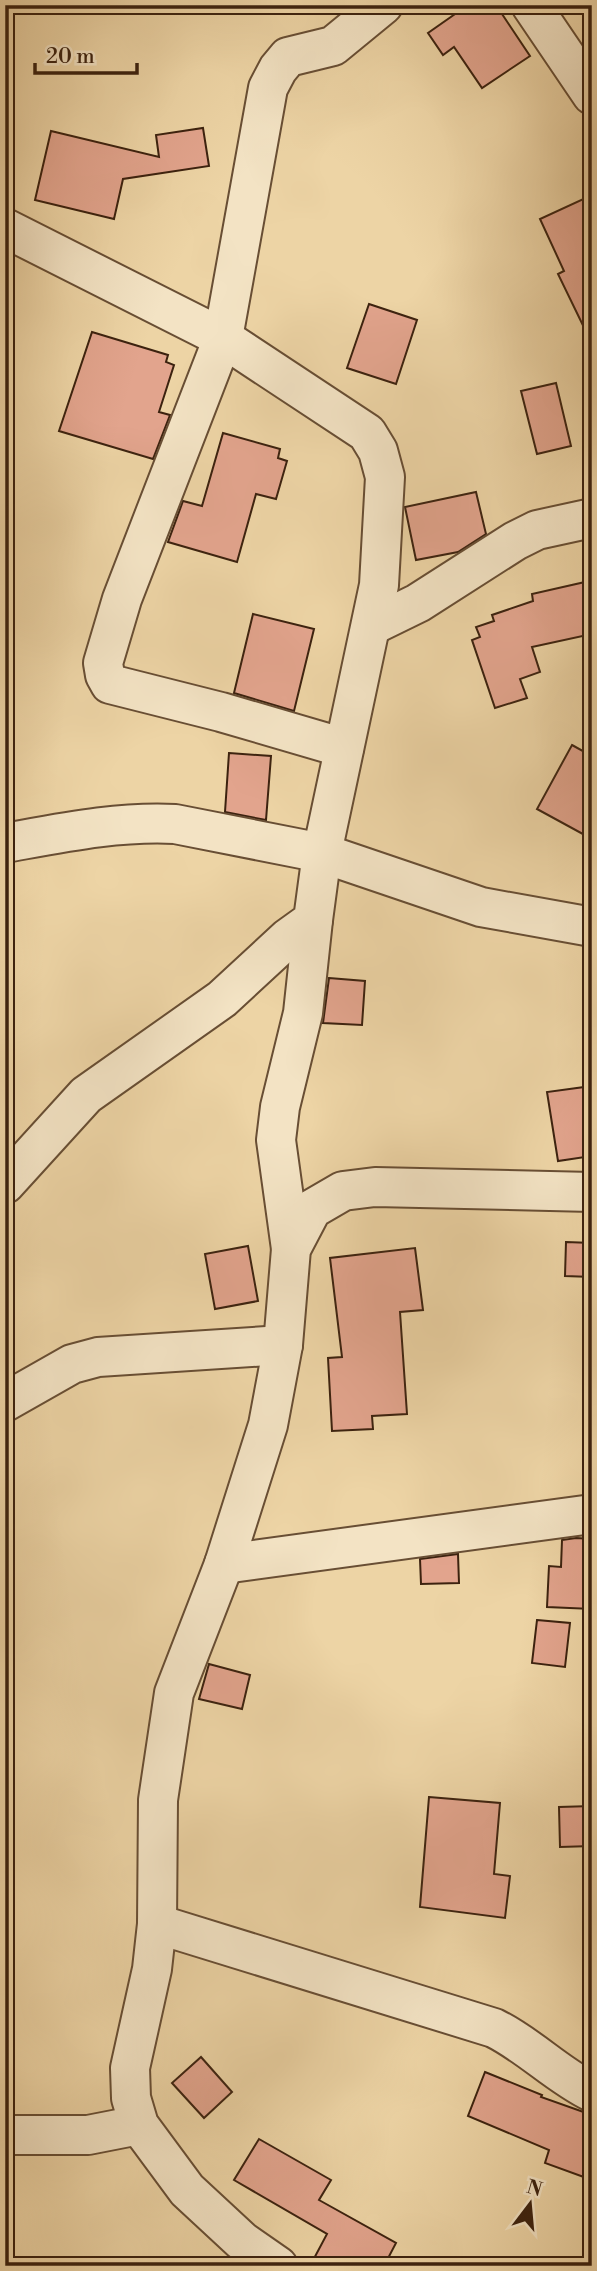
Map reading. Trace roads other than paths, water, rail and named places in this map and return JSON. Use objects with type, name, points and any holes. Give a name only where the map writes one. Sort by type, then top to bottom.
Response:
[{"type":"street","points":[[344,748],[221,712],[110,684],[103,663],[122,598],[223,338],[268,88],[288,57],[333,46],[383,5]]},
{"type":"street","points":[[531,5],[592,96]]},
{"type":"street","points":[[5,228],[223,338],[368,433],[378,451],[385,477],[379,585],[322,853],[303,1013],[280,1107],[276,1140],[291,1249],[283,1345],[268,1425],[224,1564],[174,1693],[158,1800],[157,1924],[152,1969],[130,2068],[131,2098],[139,2125],[187,2190],[242,2241],[278,2266]]},
{"type":"street","points":[[371,626],[418,603],[515,541],[537,530],[592,518]]},
{"type":"street","points":[[5,843],[86,829],[175,824],[322,853],[481,907],[592,927]]},
{"type":"street","points":[[5,1184],[86,1095],[222,999],[288,938],[313,920]]},
{"type":"street","points":[[291,1249],[312,1209],[342,1191],[375,1187],[592,1192]]},
{"type":"street","points":[[5,1402],[72,1364],[98,1357],[283,1345]]},
{"type":"street","points":[[224,1564],[592,1514]]},
{"type":"street","points":[[157,1924],[494,2028],[517,2039],[577,2085],[592,2092]]},
{"type":"street","points":[[5,2135],[88,2136],[139,2125]]}]
